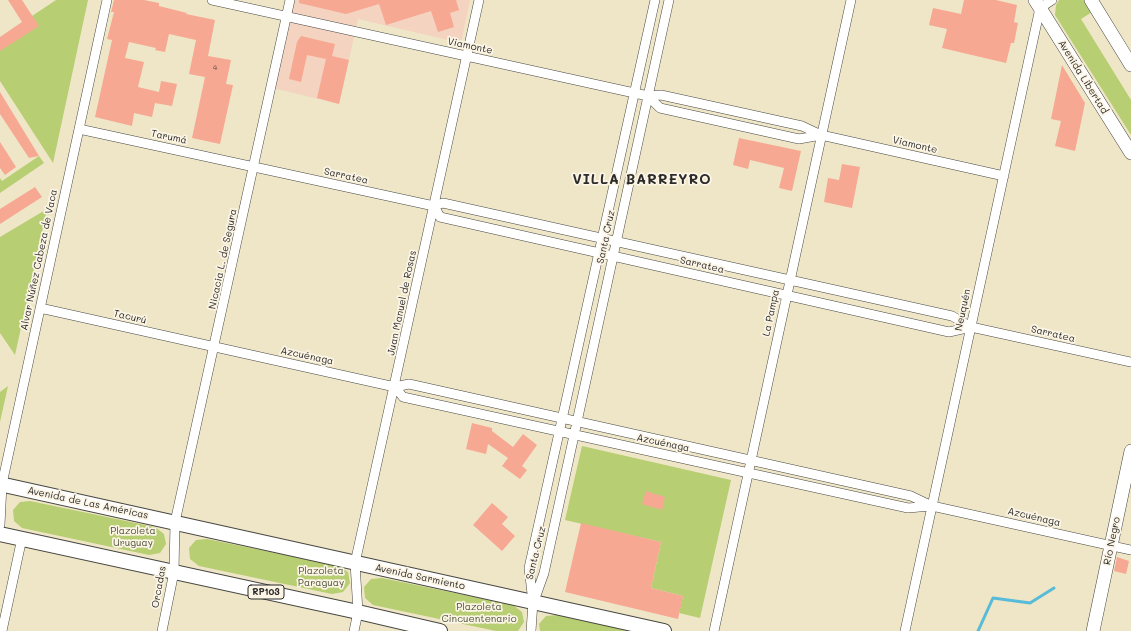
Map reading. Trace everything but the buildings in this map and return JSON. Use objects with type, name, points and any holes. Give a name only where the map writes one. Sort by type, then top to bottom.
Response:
[{"type":"main road","points":[[1091,0],[1131,65]]},
{"type":"main road","name":"Avenida Libertad","points":[[1038,4],[1131,153]]},
{"type":"main road","name":"Río Negro","points":[[1093,631],[1131,451]]},
{"type":"main road","name":"Avenida de Las Américas","points":[[1,484],[175,522]]},
{"type":"main road","name":"Avenida Sarmiento","points":[[175,522],[664,631]]},
{"type":"main road","name":"RP103","points":[[0,534],[440,631]]},
{"type":"street","name":"Alvar Núñez Cabeza de Vaca","points":[[0,525],[1,484],[107,0]]},
{"type":"street","name":"Viamonte","points":[[212,0],[648,96],[661,94],[802,126],[821,135],[1004,176]]},
{"type":"street","name":"Nicacia L. de Segura","points":[[175,522],[215,347],[290,0]]},
{"type":"street","name":"Juan Manuel de Rosas","points":[[354,631],[358,612],[355,563],[395,387],[479,0]]},
{"type":"street","name":"Santa Cruz","points":[[533,602],[529,568],[655,0]]},
{"type":"street","name":"Santa Cruz","points":[[533,602],[544,573],[669,0]]},
{"type":"street","name":"La Pampa","points":[[714,631],[851,0]]},
{"type":"street","points":[[1038,4],[1052,0]]},
{"type":"street","name":"Neuquén","points":[[905,631],[1004,176],[1038,4]]},
{"type":"street","name":"Viamonte","points":[[648,96],[660,108],[798,139],[821,135]]},
{"type":"street","name":"Tarumá","points":[[79,129],[254,167]]},
{"type":"street","name":"Sarratea","points":[[254,167],[434,206],[443,203],[616,241],[952,316],[971,327],[1131,362]]},
{"type":"street","name":"Sarratea","points":[[434,206],[440,217],[949,332],[971,327]]},
{"type":"street","name":"Tacurú","points":[[40,308],[215,347]]},
{"type":"street","name":"Azcuénaga","points":[[215,347],[395,387],[409,384],[577,421],[911,496],[932,506],[1131,550]]},
{"type":"street","name":"Azcuénaga","points":[[395,387],[403,397],[908,508],[932,506]]},
{"type":"street","name":"Orcadas","points":[[162,631],[174,572],[175,522]]},
{"type":"street","points":[[2,631],[22,538]]},
{"type":"street","points":[[531,631],[533,602]]},
{"type":"shaded area","points":[[292,0],[470,0],[461,43],[358,19],[339,104],[273,88]]},
{"type":"green space","points":[[56,0],[88,0],[53,163],[0,81],[0,51],[32,16]]},
{"type":"green space","points":[[1059,0],[1084,0],[1092,12],[1081,19],[1131,100],[1131,135],[1055,15],[1056,5]]},
{"type":"green space","points":[[39,156],[44,163],[0,193],[0,178],[2,181]]},
{"type":"green space","points":[[47,209],[15,355],[0,333],[0,237]]},
{"type":"green space","points":[[8,386],[0,422],[0,392]]},
{"type":"green space","points":[[582,446],[731,480],[700,618],[679,613],[683,596],[651,588],[661,542],[565,520]]},
{"type":"green space","name":"Plazoleta Uruguay","points":[[30,501],[155,527],[164,534],[166,544],[160,553],[149,555],[22,528],[14,521],[13,510],[20,502]]},
{"type":"green space","name":"Plazoleta Paraguay","points":[[207,539],[339,566],[348,572],[350,583],[343,592],[332,594],[199,566],[190,559],[189,548],[196,540]]},
{"type":"green space","name":"Plazoleta Cincuentenario","points":[[382,578],[513,605],[522,612],[524,622],[518,631],[496,631],[373,605],[365,598],[364,587],[371,579]]},
{"type":"green space","points":[[557,615],[636,631],[540,631],[539,624],[546,616]]},
{"type":"waterway","points":[[978,631],[993,598],[1030,603],[1054,588]]},
{"type":"district","name":"VILLA BARREYRO","points":[[642,180]]}]
